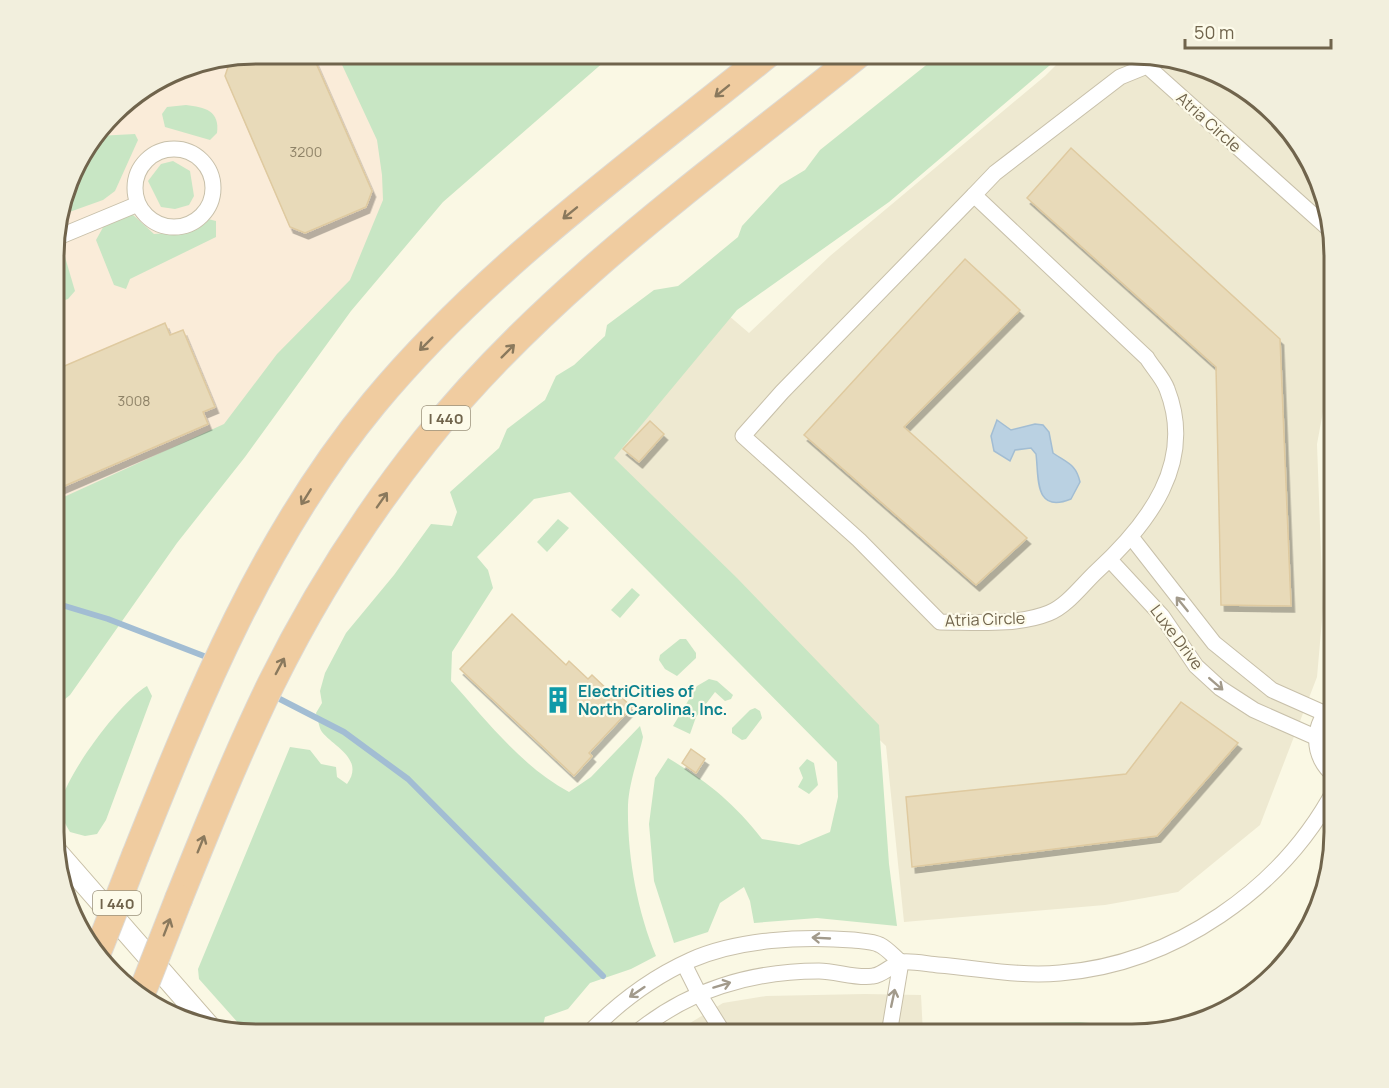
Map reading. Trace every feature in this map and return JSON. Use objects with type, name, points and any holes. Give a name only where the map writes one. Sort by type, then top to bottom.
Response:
[{"type":"highway","name":"I 440","points":[[101,944],[136,854],[224,648],[272,551],[309,491],[373,404],[420,350],[497,275],[755,65]]},
{"type":"highway","name":"I 440","points":[[144,987],[231,771],[287,653],[342,559],[426,440],[503,355],[584,277],[846,65]]},
{"type":"main road","points":[[67,864],[198,1014]]},
{"type":"street","name":"Atria Circle","points":[[974,195],[1147,358],[1167,388],[1176,429],[1168,482],[1132,538],[1050,613],[1027,619],[940,622],[859,540],[743,436],[782,392],[995,173],[1120,77],[1147,66],[1322,224]]},
{"type":"street","points":[[173,148],[188,151],[201,159],[210,172],[213,187],[210,202],[202,215],[190,224],[175,227],[160,225],[147,216],[138,204],[135,189],[138,174],[146,161],[158,152],[173,148]]},
{"type":"street","points":[[66,234],[138,204]]},
{"type":"street","name":"Luxe Drive","points":[[1132,538],[1214,643],[1272,690],[1324,707]]},
{"type":"street","name":"Luxe Drive","points":[[1110,560],[1162,616],[1196,666],[1220,688],[1254,710],[1315,737]]},
{"type":"street","points":[[1324,717],[1318,725],[1315,737],[1319,758],[1324,764]]},
{"type":"street","points":[[648,1023],[658,1015],[699,994],[744,978],[776,973],[825,971],[874,976],[901,962],[1000,972],[1060,973],[1113,963],[1168,944],[1201,928],[1254,890],[1310,830],[1324,807]]},
{"type":"street","points":[[600,1023],[631,995],[684,964],[704,956],[774,940],[815,937],[879,944],[901,962]]},
{"type":"street","points":[[891,1024],[901,962]]},
{"type":"street","points":[[684,964],[717,1024]]},
{"type":"shaded area","points":[[244,65],[437,65],[499,99],[266,417],[64,502],[64,256],[66,231],[71,207],[84,171],[104,140],[130,112],[160,90],[207,71]]},
{"type":"shaded area","points":[[1056,65],[1145,65],[1182,71],[1206,79],[1239,97],[1277,130],[1299,160],[1310,183],[1321,219],[1324,256],[1324,406],[1317,444],[1323,608],[1317,677],[1260,825],[1178,892],[1105,905],[904,922],[886,746],[587,459],[721,309],[749,333],[830,256]]},
{"type":"shaded area","points":[[921,995],[922,1024],[689,1024],[723,1003],[766,996]]},
{"type":"green space","points":[[342,65],[600,65],[443,202],[351,311],[245,457],[177,543],[70,695],[65,699],[64,497],[224,424],[277,354],[350,280],[383,200],[377,140]]},
{"type":"green space","points":[[926,65],[1050,65],[889,202],[737,310],[614,458],[737,578],[879,725],[889,864],[897,926],[817,918],[754,923],[750,901],[744,887],[720,903],[708,932],[674,943],[654,881],[649,824],[655,778],[668,758],[719,794],[741,814],[762,839],[799,845],[830,832],[838,797],[837,762],[570,492],[534,499],[477,557],[488,570],[493,588],[452,652],[451,681],[520,756],[552,782],[569,792],[591,777],[640,726],[643,737],[628,805],[629,843],[643,920],[656,956],[631,969],[590,983],[568,1009],[545,1017],[544,1023],[238,1022],[199,979],[198,969],[290,747],[310,750],[321,764],[336,767],[337,777],[347,784],[352,775],[352,767],[346,754],[322,732],[316,713],[322,703],[320,691],[325,673],[346,633],[394,575],[431,524],[452,526],[457,512],[450,492],[499,448],[507,429],[545,400],[556,376],[574,365],[605,336],[607,325],[654,290],[678,286],[738,237],[742,226],[780,185],[805,170],[820,150]]},
{"type":"green space","points":[[186,105],[205,109],[214,115],[217,133],[210,140],[165,127],[162,114],[167,107]]},
{"type":"green space","points":[[135,134],[138,140],[115,191],[103,200],[70,212],[84,171],[108,135]]},
{"type":"green space","points":[[173,161],[190,171],[194,196],[189,205],[175,209],[161,207],[148,181],[161,164]]},
{"type":"green space","points":[[132,214],[154,234],[181,232],[208,219],[216,221],[216,237],[130,279],[126,289],[114,285],[96,240],[106,222]]},
{"type":"green space","points":[[64,257],[75,291],[64,300]]},
{"type":"green space","points":[[558,519],[569,528],[547,552],[537,542]]},
{"type":"green space","points":[[632,588],[640,595],[620,618],[611,610]]},
{"type":"green space","points":[[680,639],[686,639],[696,653],[696,658],[677,676],[665,669],[659,660],[660,655]]},
{"type":"green space","points":[[709,679],[717,681],[733,695],[731,699],[725,701],[715,692],[696,717],[690,734],[673,726],[697,686]]},
{"type":"green space","points":[[147,686],[152,696],[106,820],[97,834],[85,836],[70,832],[65,823],[66,788],[97,738],[136,694]]},
{"type":"green space","points":[[755,708],[760,711],[762,718],[746,739],[742,740],[732,733],[732,728]]},
{"type":"green space","points":[[807,759],[814,763],[818,785],[809,794],[798,787],[803,778],[799,768]]},
{"type":"green space","points":[[1080,1022],[1099,1024],[955,1024]]},
{"type":"water","points":[[997,420],[1011,430],[1035,424],[1043,425],[1049,432],[1053,453],[1070,464],[1078,476],[1080,482],[1071,499],[1050,502],[1044,498],[1039,483],[1036,454],[1031,448],[1015,450],[1010,461],[994,451],[991,436]]},
{"type":"building","points":[[244,65],[317,65],[372,191],[366,207],[305,233],[290,227],[225,76],[228,67]]},
{"type":"building","points":[[1071,148],[1280,339],[1291,606],[1221,605],[1216,367],[1027,198]]},
{"type":"building","points":[[965,259],[1020,310],[904,427],[1027,538],[976,585],[804,435]]},
{"type":"building","points":[[165,323],[170,335],[183,330],[215,407],[203,412],[208,424],[64,486],[64,366]]},
{"type":"building","points":[[650,421],[664,434],[639,462],[623,449]]},
{"type":"building","name":"ElectriCities of North Carolina, Inc.","points":[[512,614],[566,665],[569,661],[588,679],[592,675],[610,692],[612,689],[632,707],[589,753],[592,756],[574,776],[460,669]]},
{"type":"building","points":[[1181,702],[1238,743],[1157,836],[912,867],[906,797],[1126,774]]},
{"type":"building","points":[[691,749],[705,759],[696,773],[682,763]]},
{"type":"waterway","points":[[65,606],[108,619],[209,658]]},
{"type":"waterway","points":[[272,695],[344,732],[408,779],[603,976]]},
{"type":"place","name":"ElectriCities of North Carolina, Inc.","points":[[558,700]]}]
